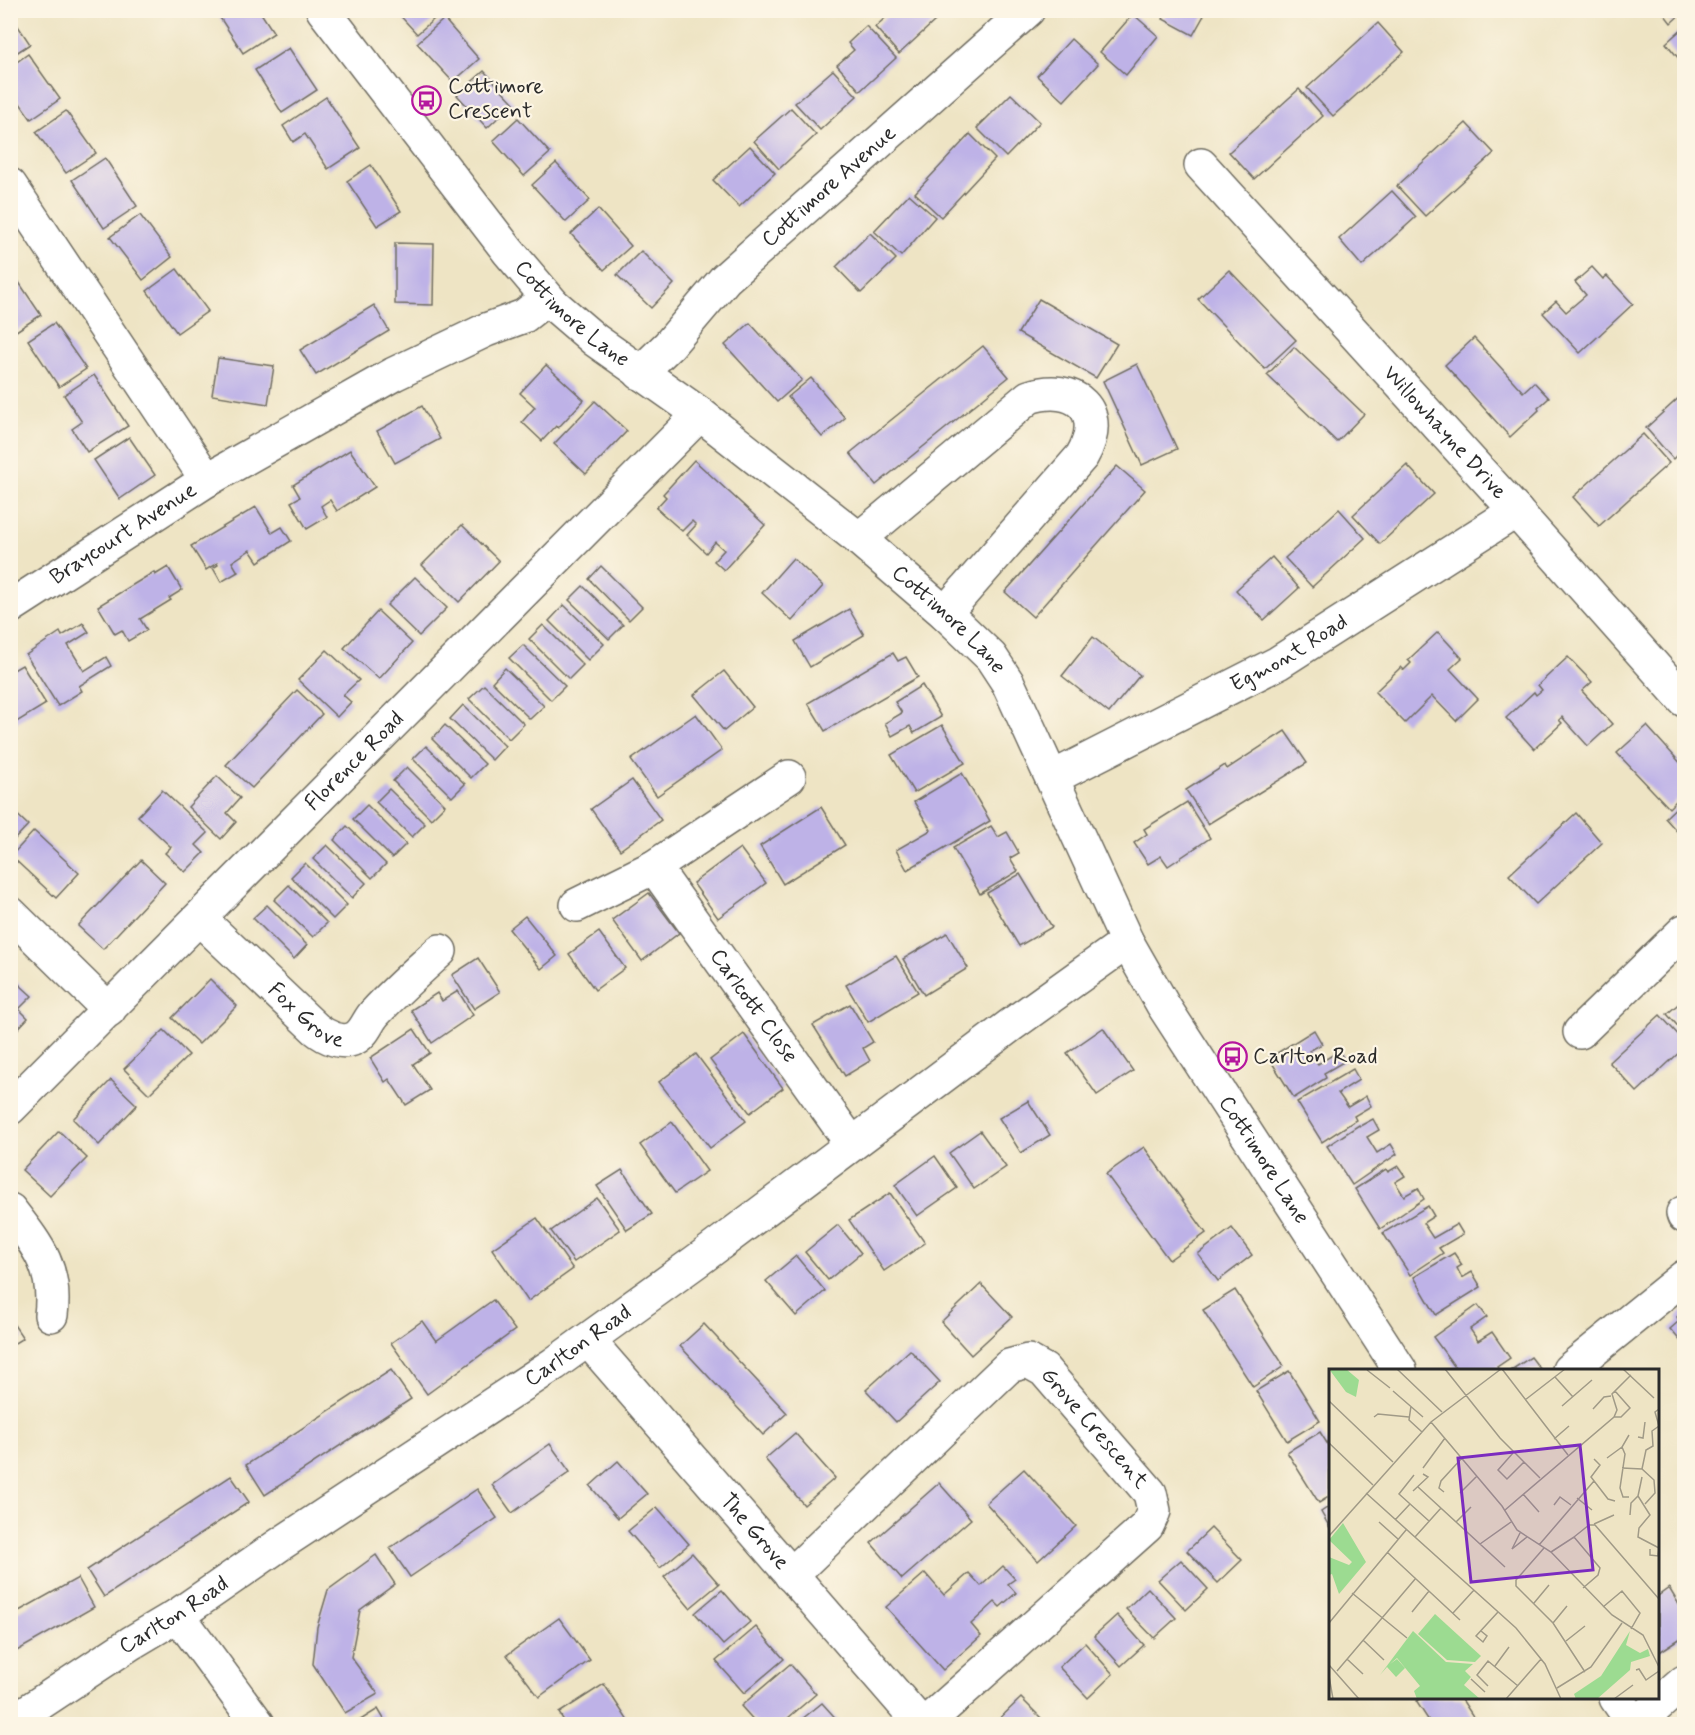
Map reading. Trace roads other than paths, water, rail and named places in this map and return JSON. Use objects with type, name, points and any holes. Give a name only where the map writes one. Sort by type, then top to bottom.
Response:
[{"type":"street","name":"Cottimore Lane","points":[[323,10],[500,242],[547,298],[595,340],[700,414],[859,539],[945,613],[991,657],[1008,683],[1127,942],[1163,1005],[1399,1369]]},
{"type":"street","name":"Cottimore Avenue","points":[[640,373],[669,345],[726,279],[1028,10]]},
{"type":"street","name":"Willowhayne Drive","points":[[1201,165],[1516,511],[1684,700]]},
{"type":"street","points":[[10,185],[207,480],[394,374],[486,330],[524,316],[547,298]]},
{"type":"street","points":[[859,539],[1029,397],[1056,392],[1071,395],[1084,403],[1090,416],[1091,430],[1089,443],[1082,456],[945,613]]},
{"type":"street","name":"Florence Road","points":[[10,1108],[200,920],[700,414]]},
{"type":"street","name":"Braycourt Avenue","points":[[10,607],[207,480]]},
{"type":"street","name":"Egmont Road","points":[[1052,778],[1278,663],[1516,511]]},
{"type":"street","points":[[577,905],[654,867],[789,777]]},
{"type":"street","name":"Carlcott Close","points":[[654,867],[852,1144]]},
{"type":"street","points":[[10,913],[109,1010]]},
{"type":"street","name":"Fox Grove","points":[[200,920],[316,1029],[325,1036],[345,1041],[354,1039],[363,1031],[381,1006],[440,951]]},
{"type":"street","points":[[1580,1032],[1684,931]]},
{"type":"street","name":"Carlton Road","points":[[10,1723],[130,1643],[178,1615],[279,1545],[554,1364],[1011,1025],[1127,942]]},
{"type":"street","points":[[10,1210],[37,1245],[46,1261],[53,1297],[51,1315]]},
{"type":"street","points":[[1571,1369],[1684,1277]]},
{"type":"street","name":"The Grove","points":[[588,1340],[923,1725]]},
{"type":"street","name":"Grove Crescent","points":[[791,1575],[1009,1366],[1028,1361],[1044,1370],[1150,1493],[1154,1511],[1147,1526],[923,1725]]},
{"type":"street","points":[[178,1615],[258,1725]]},
{"type":"street","points":[[1617,1699],[1635,1725],[1684,1682]]},
{"type":"place","name":"Cottimore Crescent","points":[[427,100]]},
{"type":"place","name":"Carlton Road","points":[[1232,1057]]}]
